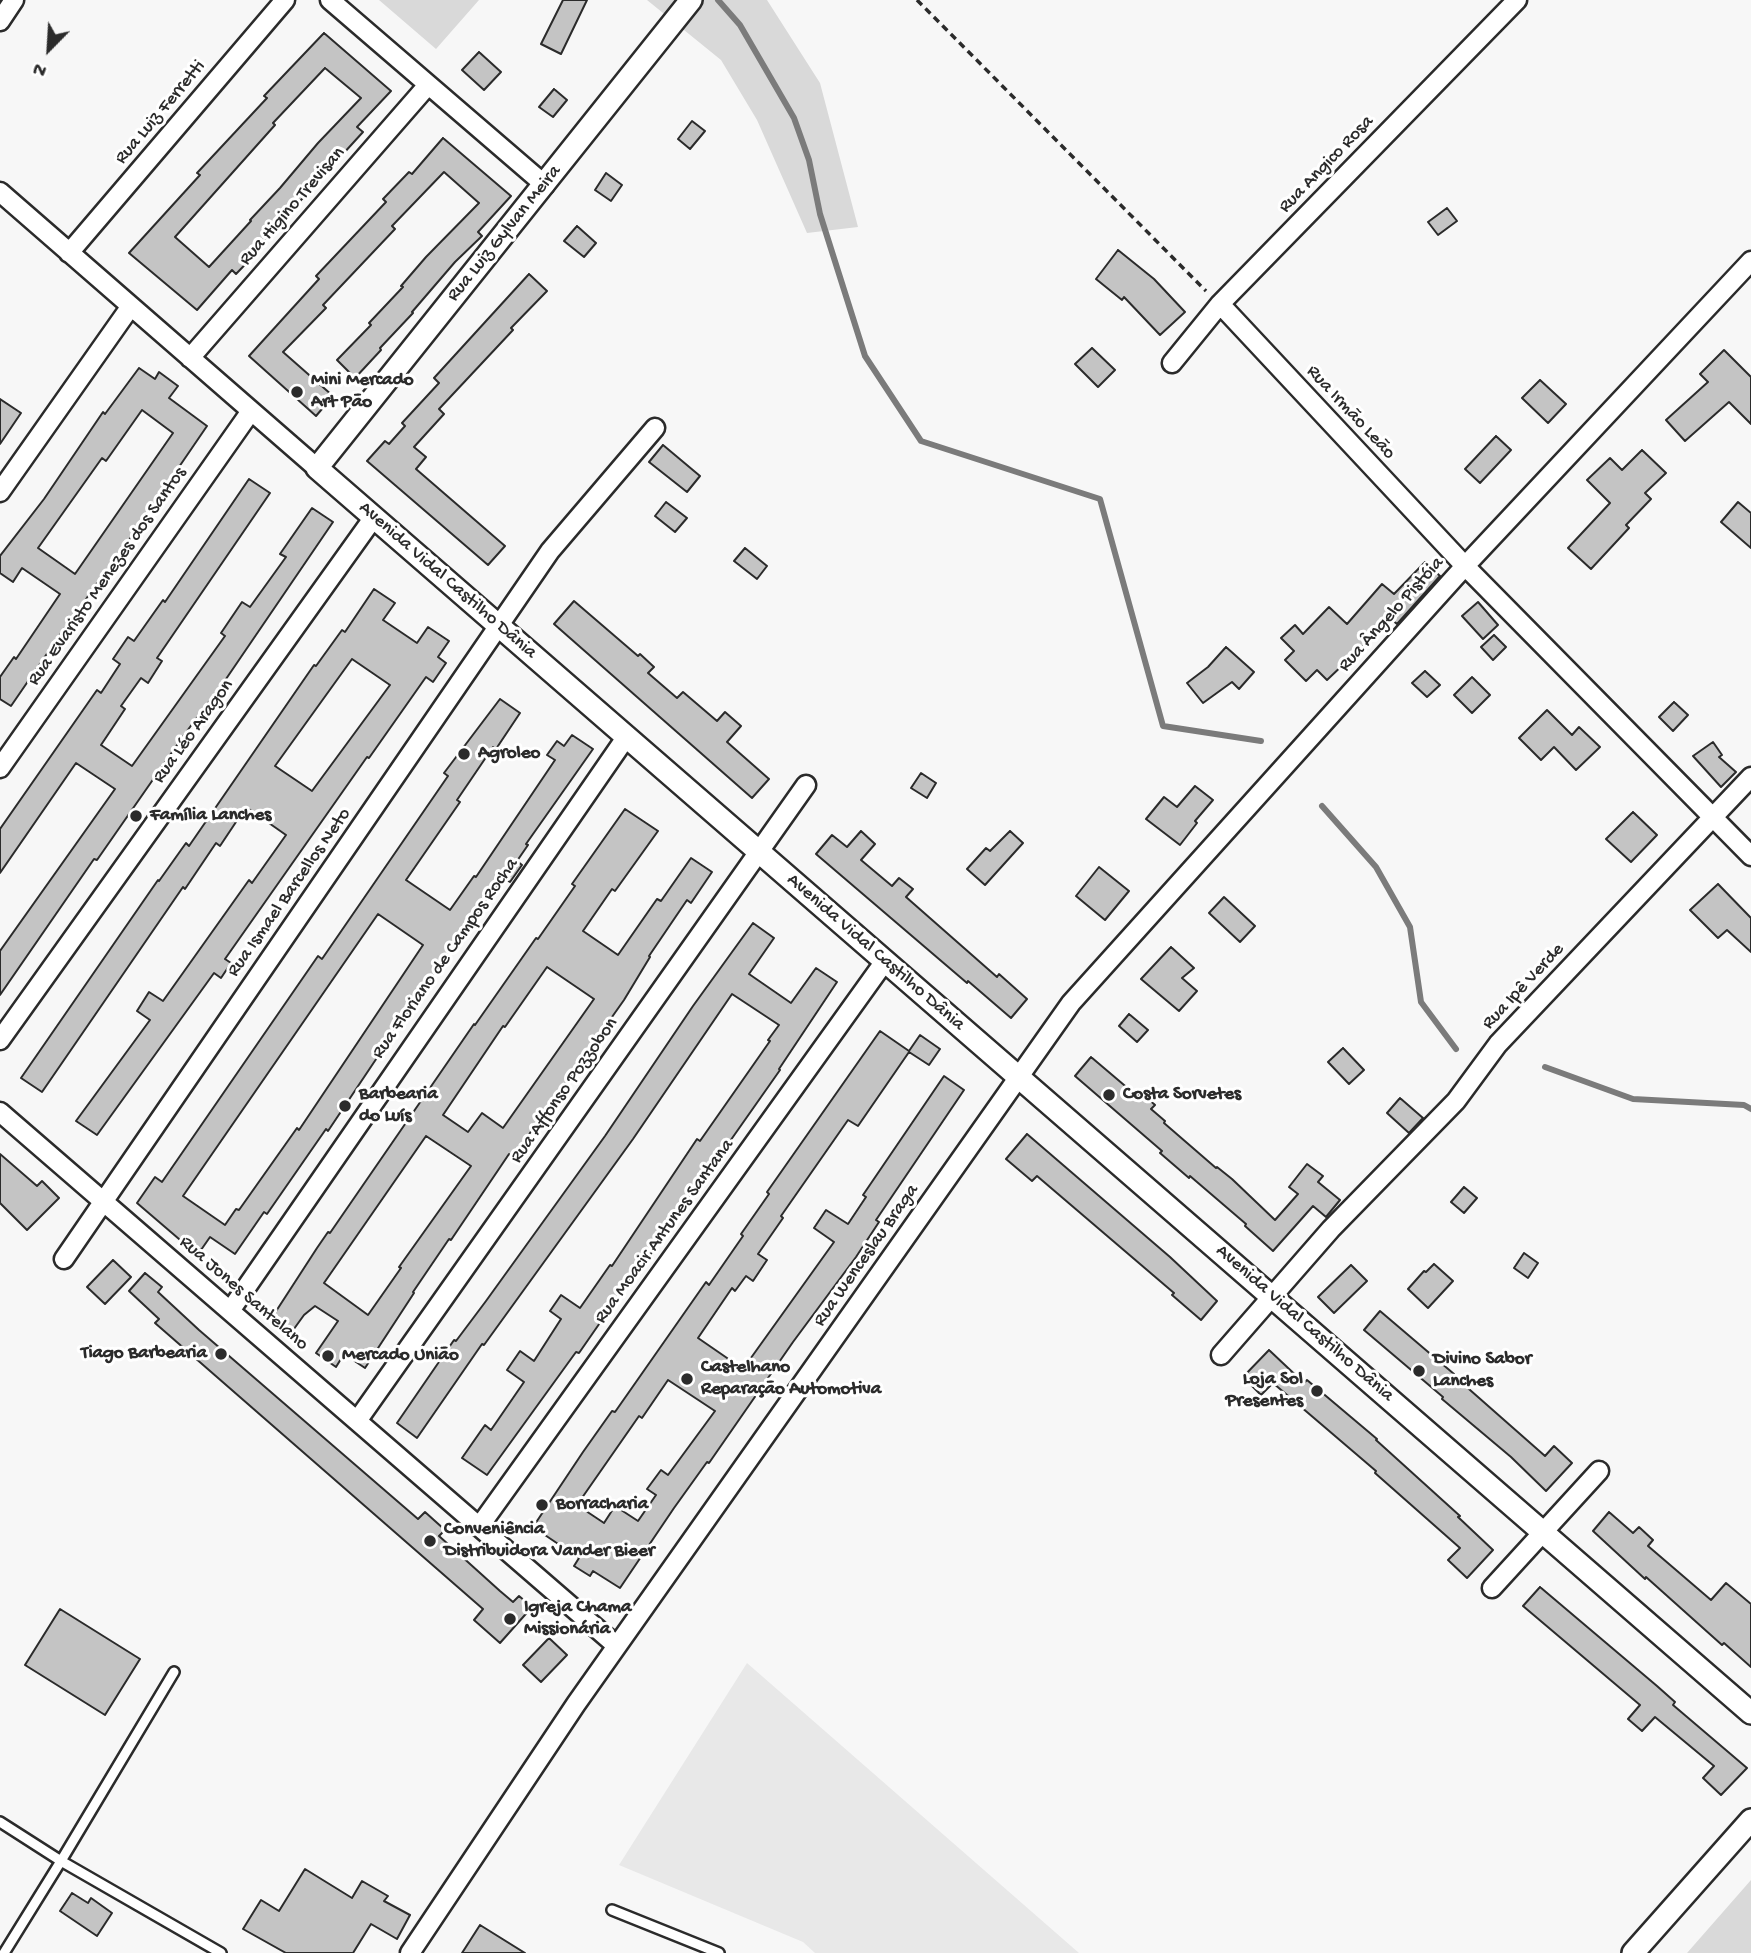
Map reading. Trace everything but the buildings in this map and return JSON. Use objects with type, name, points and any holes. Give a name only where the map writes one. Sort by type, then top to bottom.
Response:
[{"type":"street","points":[[0,21],[14,0]]},
{"type":"street","name":"Rua Luiz Ferretti","points":[[69,253],[285,0]]},
{"type":"street","points":[[330,0],[544,185]]},
{"type":"street","name":"Rua Luiz Gylvan Meira","points":[[317,468],[691,0]]},
{"type":"street","name":"Rua Angico Rosa","points":[[1172,363],[1220,304],[1517,0]]},
{"type":"street","name":"Rua Higino Trevisan","points":[[190,358],[428,85]]},
{"type":"street","name":"Avenida Vidal Castilho Dânia","points":[[0,192],[1751,1713]]},
{"type":"street","name":"Rua Ângelo Pistóia","points":[[1071,1003],[1465,566],[1751,261]]},
{"type":"street","name":"Rua Irmão Leão","points":[[1220,304],[1465,566],[1751,856]]},
{"type":"street","points":[[0,492],[131,306]]},
{"type":"street","name":"Rua Evaristo Menezes dos Santos","points":[[0,768],[251,411]]},
{"type":"street","name":"Rua Ismael Barcellos Neto","points":[[64,1259],[550,551],[654,429]]},
{"type":"street","name":"Rua Léo Aragon","points":[[0,1040],[374,517]]},
{"type":"street","name":"Rua Floriano de Campos Rocha","points":[[230,1311],[626,737]]},
{"type":"street","name":"Rua Ipê Verde","points":[[1222,1355],[1331,1229],[1456,1101],[1498,1044],[1751,777]]},
{"type":"street","name":"Rua Affonso Pozzobon","points":[[357,1421],[806,785]]},
{"type":"street","name":"Rua Moacir Antunes Santana","points":[[480,1527],[885,961]]},
{"type":"street","name":"Rua Wenceslau Braga","points":[[410,1953],[576,1704],[1071,1003]]},
{"type":"street","name":"Rua Jones Santelano","points":[[0,1112],[617,1646]]},
{"type":"street","points":[[1492,1588],[1599,1471]]},
{"type":"street","points":[[1633,1953],[1751,1820]]},
{"type":"lane","points":[[4,1953],[174,1672]]},
{"type":"lane","points":[[0,1822],[61,1861],[220,1953]]},
{"type":"lane","points":[[612,1910],[719,1953]]},
{"type":"path","points":[[917,0],[1220,304]]},
{"type":"shaded area","points":[[379,0],[479,0],[436,49]]},
{"type":"shaded area","points":[[647,0],[767,0],[820,83],[858,227],[807,233],[757,120],[721,60]]},
{"type":"shaded area","points":[[747,1663],[1079,1953],[815,1953],[803,1942],[619,1865]]},
{"type":"shaded area","points":[[1751,1880],[1751,1953],[1687,1953]]},
{"type":"waterway","points":[[718,0],[740,25],[794,118],[809,160],[820,214],[865,356],[921,441],[1100,499],[1163,726],[1261,741]]},
{"type":"waterway","points":[[1322,806],[1376,867],[1410,927],[1421,1002],[1456,1049]]},
{"type":"waterway","points":[[1545,1067],[1633,1099],[1744,1105],[1751,1109]]},
{"type":"place","name":"Mini Mercado Art Pão","points":[[297,392]]},
{"type":"place","name":"Agroleo","points":[[464,754]]},
{"type":"place","name":"Família Lanches","points":[[136,816]]},
{"type":"place","name":"Costa Sorvetes","points":[[1109,1095]]},
{"type":"place","name":"Barbearia do Luís","points":[[345,1106]]},
{"type":"place","name":"Tiago Barbearia","points":[[221,1354]]},
{"type":"place","name":"Mercado União","points":[[328,1356]]},
{"type":"place","name":"Divino Sabor Lanches","points":[[1419,1371]]},
{"type":"place","name":"Castelhano Reparação Automotiva","points":[[687,1379]]},
{"type":"place","name":"Loja Sol Presentes","points":[[1317,1391]]},
{"type":"place","name":"Borracharia","points":[[542,1505]]},
{"type":"place","name":"Conveniência Distribuidora Vander Bieer","points":[[430,1541]]},
{"type":"place","name":"Igreja Chama Missionária","points":[[510,1619]]}]
